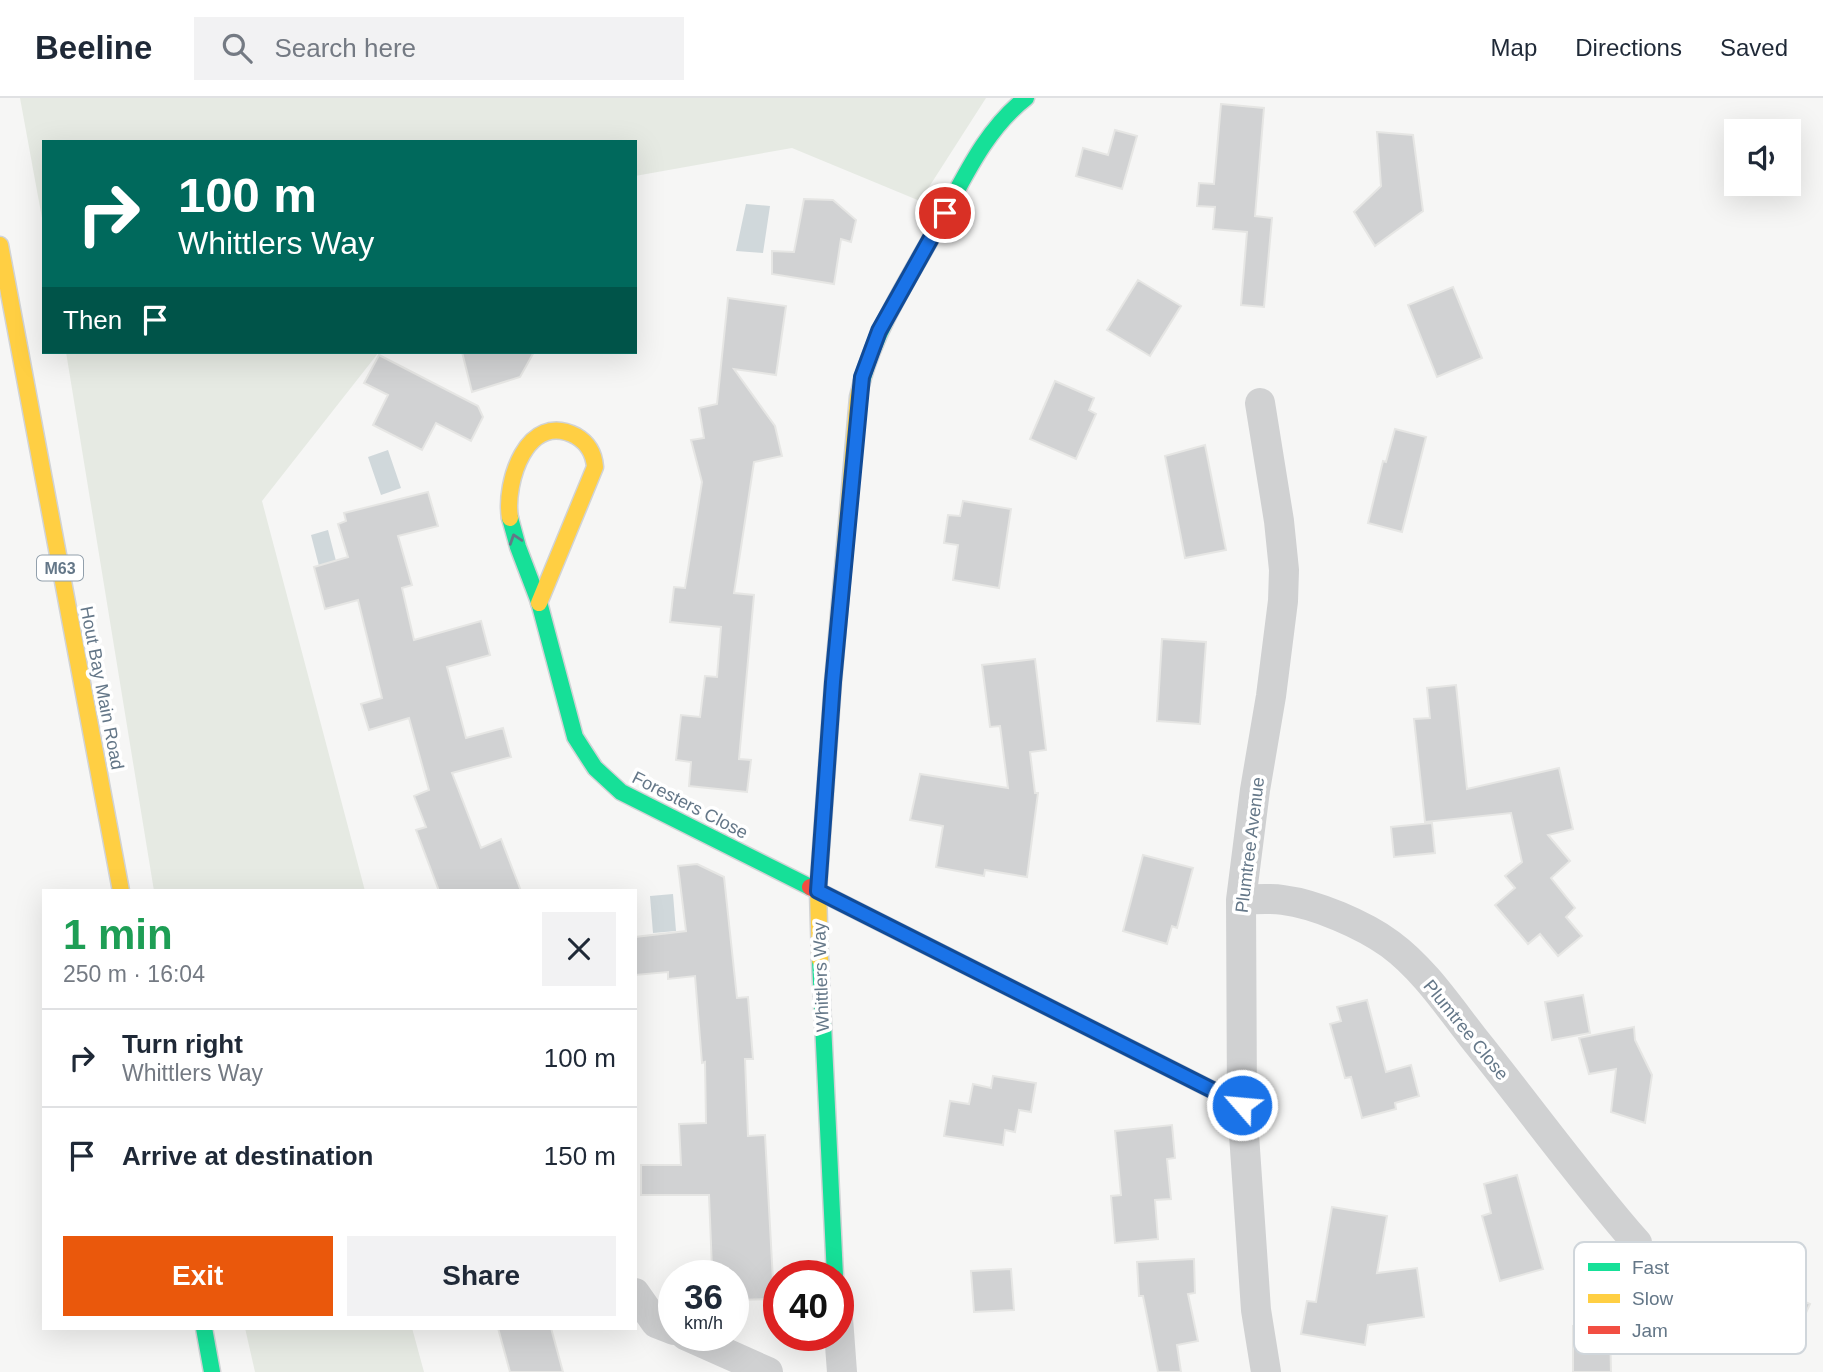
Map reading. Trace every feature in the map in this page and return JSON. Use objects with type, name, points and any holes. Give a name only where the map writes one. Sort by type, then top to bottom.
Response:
[{"type":"street","name":"Whittlers Way","points":[[834,1260],[822,1037],[818,891],[833,682],[862,377],[879,331],[983,145],[1020,100]]},
{"type":"street","name":"Hout Bay Main Road","points":[[0,245],[121,889]]},
{"type":"street","name":"Plumtree Avenue","points":[[1261,403],[1284,570],[1283,601],[1271,696],[1255,790],[1241,900],[1242,1105],[1256,1310],[1266,1372]]},
{"type":"street","name":"Foresters Close","points":[[539,603],[596,461],[589,447],[566,431],[547,433],[531,443],[515,467],[508,489],[509,513],[514,538],[539,603],[575,737],[598,773],[621,792],[1242,1105]]},
{"type":"street","name":"Plumtree Close","points":[[1241,900],[1284,900],[1314,908],[1351,922],[1390,944],[1460,1020],[1597,1197],[1636,1242]]},
{"type":"street","points":[[637,1296],[658,1323]]},
{"type":"street","points":[[204,1330],[212,1372]]},
{"type":"street","points":[[721,1351],[768,1372]]},
{"type":"street","points":[[840,1351],[842,1372]]},
{"type":"shaded area","points":[[20,98],[986,98],[920,201],[792,148],[637,176],[637,140],[42,140],[42,218]]},
{"type":"shaded area","points":[[746,204],[770,206],[763,253],[736,251]]},
{"type":"shaded area","points":[[66,354],[377,354],[262,501],[364,889],[154,889]]},
{"type":"shaded area","points":[[388,450],[401,488],[381,495],[368,457]]},
{"type":"shaded area","points":[[328,530],[336,561],[319,566],[311,535]]},
{"type":"shaded area","points":[[673,894],[676,931],[653,933],[650,896]]},
{"type":"shaded area","points":[[245,1330],[413,1330],[424,1372],[255,1372]]},
{"type":"building","points":[[1221,104],[1264,108],[1255,216],[1272,218],[1264,307],[1241,305],[1247,232],[1213,229],[1215,207],[1197,206],[1199,183],[1214,184]]},
{"type":"building","points":[[1115,130],[1137,136],[1122,189],[1076,176],[1083,148],[1108,155]]},
{"type":"building","points":[[1377,132],[1413,135],[1423,211],[1375,246],[1354,212],[1381,186]]},
{"type":"building","points":[[804,199],[833,200],[856,220],[851,242],[841,239],[834,284],[772,274],[772,251],[794,252]]},
{"type":"building","points":[[1138,280],[1181,306],[1150,356],[1107,330]]},
{"type":"building","points":[[1453,287],[1482,358],[1437,377],[1408,305]]},
{"type":"building","points":[[728,298],[786,306],[776,375],[734,369],[775,426],[782,456],[754,462],[734,593],[754,595],[739,759],[751,760],[747,792],[689,786],[691,762],[676,760],[681,715],[700,717],[705,676],[717,677],[721,627],[670,622],[674,587],[685,588],[702,482],[691,440],[704,438],[699,408],[717,404]]},
{"type":"building","points":[[462,354],[533,354],[520,377],[472,392]]},
{"type":"building","points":[[379,355],[478,406],[483,417],[471,441],[436,423],[422,450],[373,425],[388,395],[364,383]]},
{"type":"building","points":[[1055,381],[1094,398],[1089,410],[1096,414],[1076,459],[1030,439]]},
{"type":"building","points":[[1395,429],[1426,437],[1402,532],[1368,523],[1383,461],[1386,462]]},
{"type":"building","points":[[1205,445],[1226,550],[1185,558],[1165,456]]},
{"type":"building","points":[[428,492],[438,526],[398,536],[412,585],[402,588],[414,640],[481,621],[490,655],[447,667],[466,738],[503,728],[511,757],[452,773],[481,848],[501,839],[520,889],[438,889],[416,830],[426,827],[414,796],[429,790],[409,718],[369,730],[361,704],[382,698],[358,600],[325,609],[314,567],[348,557],[338,524],[346,521],[344,513]]},
{"type":"building","points":[[963,501],[1011,509],[999,588],[953,580],[958,545],[944,543],[948,515],[960,516]]},
{"type":"building","points":[[1162,639],[1206,642],[1200,724],[1157,721]]},
{"type":"building","points":[[1035,659],[1046,750],[1030,752],[1035,793],[1038,793],[1027,877],[985,870],[984,876],[936,867],[943,826],[910,820],[920,774],[1008,788],[1000,726],[990,727],[982,665]]},
{"type":"building","points":[[1456,685],[1467,789],[1559,768],[1573,829],[1548,835],[1570,861],[1551,878],[1575,908],[1566,917],[1582,936],[1558,956],[1540,934],[1528,944],[1495,905],[1515,888],[1505,876],[1522,862],[1511,813],[1425,822],[1414,719],[1430,718],[1427,688]]},
{"type":"building","points":[[1432,823],[1435,853],[1394,857],[1391,827]]},
{"type":"building","points":[[1143,855],[1193,868],[1177,928],[1172,926],[1167,944],[1123,931]]},
{"type":"building","points":[[697,864],[724,877],[737,998],[748,997],[753,1059],[745,1059],[748,1136],[765,1135],[772,1260],[763,1260],[763,1299],[749,1300],[749,1260],[712,1260],[709,1195],[641,1195],[641,1165],[681,1165],[679,1124],[706,1123],[705,1062],[702,1063],[695,976],[668,979],[668,972],[637,975],[637,937],[686,931],[678,866]]},
{"type":"building","points":[[1583,995],[1590,1033],[1552,1040],[1545,1002]]},
{"type":"building","points":[[1367,1000],[1386,1072],[1411,1065],[1419,1096],[1395,1103],[1396,1109],[1362,1118],[1351,1077],[1345,1078],[1330,1024],[1341,1021],[1337,1007]]},
{"type":"building","points":[[1634,1027],[1635,1040],[1652,1075],[1645,1123],[1611,1112],[1616,1069],[1589,1074],[1579,1038]]},
{"type":"building","points":[[993,1076],[1036,1083],[1031,1112],[1019,1110],[1015,1132],[1005,1130],[1003,1145],[944,1136],[950,1101],[969,1104],[973,1084],[991,1088]]},
{"type":"building","points":[[1172,1125],[1175,1158],[1167,1159],[1171,1199],[1155,1200],[1158,1239],[1115,1243],[1111,1196],[1121,1195],[1115,1131]]},
{"type":"building","points":[[1517,1175],[1543,1269],[1500,1281],[1482,1216],[1491,1213],[1484,1184]]},
{"type":"building","points":[[1332,1207],[1387,1216],[1377,1273],[1417,1268],[1424,1317],[1368,1325],[1365,1345],[1301,1334],[1307,1301],[1316,1302]]},
{"type":"building","points":[[1194,1259],[1195,1293],[1188,1294],[1198,1341],[1177,1345],[1181,1372],[1158,1372],[1143,1296],[1139,1296],[1137,1262]]},
{"type":"building","points":[[1011,1269],[1014,1310],[974,1312],[971,1271]]},
{"type":"building","points":[[1574,1326],[1574,1354],[1611,1354],[1611,1372],[1573,1372]]},
{"type":"building","points":[[499,1330],[552,1330],[563,1372],[510,1372]]},
{"type":"traffic: fast","points":[[862,381],[885,323],[974,160],[997,126],[1026,98]]},
{"type":"traffic: fast","points":[[510,518],[539,602],[575,737],[595,768],[621,792],[810,887]]},
{"type":"traffic: fast","points":[[820,960],[834,1260]]},
{"type":"traffic: fast","points":[[204,1330],[212,1372]]},
{"type":"traffic: slow","points":[[0,245],[121,889]]},
{"type":"traffic: slow","points":[[820,960],[818,891],[833,682],[858,397],[862,381]]},
{"type":"traffic: slow","points":[[510,518],[509,503],[515,470],[532,441],[544,433],[559,431],[576,436],[587,445],[595,467],[539,603]]},
{"type":"traffic: jam","points":[[810,887],[1242,1105]]},
{"type":"route","points":[[945,213],[879,331],[862,377],[833,682],[818,891],[1242,1105]]}]
